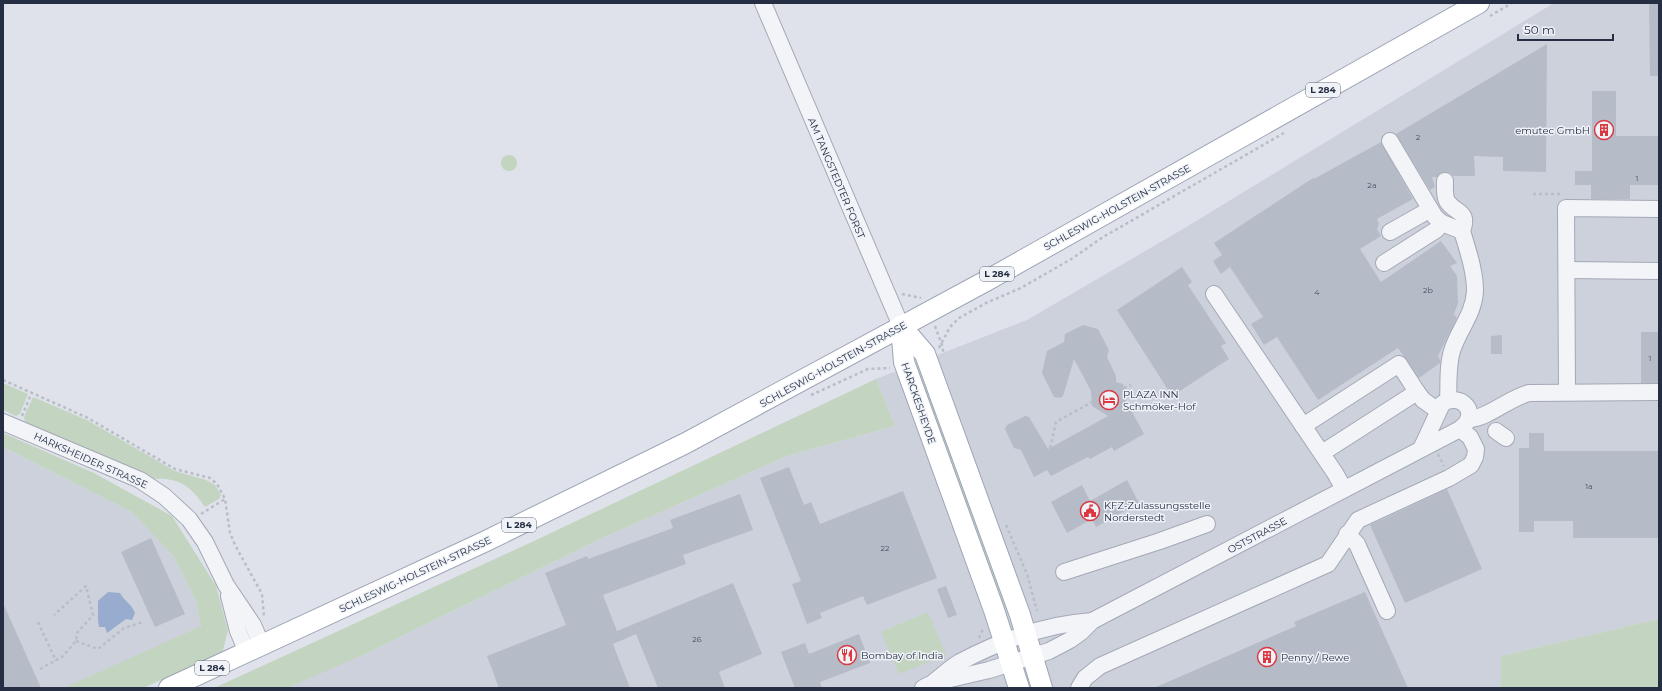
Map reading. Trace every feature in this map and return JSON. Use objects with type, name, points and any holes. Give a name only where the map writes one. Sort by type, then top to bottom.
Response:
[{"type":"main road","name":"SCHLESWIG-HOLSTEIN-STRASSE","points":[[168,688],[484,542],[686,443],[1482,11]]},
{"type":"main road","points":[[901,326],[925,354],[1026,635],[1042,688]]},
{"type":"main road","name":"HARCKESHEYDE","points":[[901,326],[904,362],[1005,642],[1019,688]]},
{"type":"street","name":"AM TANGSTEDTER FORST","points":[[763,3],[901,326]]},
{"type":"street","name":"AM TANGSTEDTER FORST","points":[[774,30],[775,3]]},
{"type":"street","points":[[1390,140],[1429,210],[1442,223],[1462,232]]},
{"type":"street","points":[[1421,449],[1443,405],[1451,354],[1457,338],[1472,309],[1475,291],[1472,264],[1462,232],[1465,221],[1463,215],[1450,205],[1446,199],[1445,182]]},
{"type":"street","points":[[1567,392],[1566,208],[1659,209]]},
{"type":"street","points":[[1390,232],[1429,210]]},
{"type":"street","points":[[1384,263],[1436,230],[1442,223]]},
{"type":"street","points":[[1567,270],[1659,271]]},
{"type":"street","points":[[1214,294],[1322,453],[1344,490]]},
{"type":"street","points":[[1079,688],[1085,678],[1100,666],[1322,568],[1333,558],[1347,534],[1358,520],[1449,478],[1471,465],[1475,457],[1476,449],[1465,424],[1470,412],[1467,406],[1454,399],[1443,405],[1423,400],[1399,364],[1303,426]]},
{"type":"street","points":[[1322,453],[1417,392]]},
{"type":"street","name":"OSTSTRASSE","points":[[928,686],[958,663],[1005,642],[1054,626],[1092,620],[1344,490],[1510,400],[1528,393],[1659,392]]},
{"type":"street","name":"HARKSHEIDER STRASSE","points":[[10,420],[146,483],[164,496],[189,519],[205,542],[226,585],[253,625],[255,649]]},
{"type":"street","points":[[1064,572],[1207,524]]},
{"type":"street","points":[[1347,534],[1357,544],[1387,611]]},
{"type":"street","name":"OSTSTRASSE","points":[[928,686],[1012,663],[1061,646],[1081,632],[1092,620]]},
{"type":"path","points":[[1482,11],[1512,3]]},
{"type":"path","points":[[936,329],[942,345],[950,327],[959,318],[986,303],[1021,288],[1073,258],[1103,236],[1290,130]]},
{"type":"path","points":[[1124,388],[1132,384]]},
{"type":"path","points":[[10,420],[22,416],[32,392]]},
{"type":"path","points":[[1050,448],[1056,422],[1092,402]]},
{"type":"path","points":[[189,519],[203,513],[224,499]]},
{"type":"path","points":[[40,669],[62,657],[76,641],[77,634],[93,615],[86,586],[54,615]]},
{"type":"path","points":[[38,622],[56,661]]},
{"type":"path","points":[[76,641],[98,649],[124,628],[143,622]]},
{"type":"path","points":[[978,642],[983,627],[987,626]]},
{"type":"shaded area","points":[[1554,3],[1659,3],[1659,619],[1501,656],[1501,688],[285,688],[365,654],[598,540],[787,456],[895,426],[876,379],[1027,320],[1183,229]]},
{"type":"shaded area","points":[[3,447],[132,512],[174,557],[196,601],[201,626],[70,688],[3,688]]},
{"type":"green space","points":[[506,155],[512,155],[517,160],[515,169],[512,171],[506,171],[501,166],[501,160]]},
{"type":"green space","points":[[917,361],[946,443],[1011,607],[1005,609],[977,532],[910,363]]},
{"type":"green space","points":[[876,379],[895,426],[787,456],[598,540],[365,654],[288,688],[214,688],[534,541]]},
{"type":"green space","points":[[3,383],[28,394],[20,414],[16,416],[3,410]]},
{"type":"green space","points":[[33,397],[87,420],[175,471],[206,480],[215,485],[221,495],[219,499],[205,507],[188,487],[181,483],[167,479],[148,479],[26,426],[24,417]]},
{"type":"green space","points":[[3,433],[94,473],[172,516],[216,586],[228,630],[222,654],[143,688],[64,688],[201,626],[196,601],[174,557],[132,512],[3,447]]},
{"type":"green space","points":[[928,612],[946,655],[899,674],[881,632]]},
{"type":"green space","points":[[1659,619],[1659,688],[1501,688],[1501,656]]},
{"type":"water","points":[[108,592],[120,593],[135,613],[132,620],[126,619],[107,633],[105,627],[99,627],[98,601]]},
{"type":"building","points":[[1649,3],[1659,3],[1659,76],[1650,76]]},
{"type":"building","points":[[1547,44],[1546,172],[1503,171],[1503,157],[1474,156],[1475,176],[1453,176],[1450,173],[1441,173],[1437,177],[1432,177],[1435,187],[1430,190],[1396,134]]},
{"type":"building","points":[[1592,91],[1616,91],[1616,136],[1659,136],[1659,185],[1630,185],[1630,199],[1591,199],[1591,185],[1575,185],[1575,171],[1592,171]]},
{"type":"building","points":[[1381,142],[1413,199],[1377,219],[1379,224],[1377,229],[1381,236],[1360,249],[1381,282],[1441,241],[1457,263],[1450,266],[1457,276],[1458,303],[1454,314],[1457,318],[1438,356],[1440,363],[1419,378],[1398,348],[1318,400],[1277,337],[1264,345],[1251,324],[1263,317],[1230,267],[1221,274],[1213,261],[1222,255],[1214,243],[1313,178],[1314,179]]},
{"type":"building","points":[[1182,267],[1192,282],[1188,285],[1226,343],[1221,346],[1229,359],[1172,396],[1117,310]]},
{"type":"building","name":"PLAZA INN Schmöker-Hof","points":[[1083,325],[1098,329],[1109,350],[1107,357],[1116,376],[1116,382],[1123,384],[1125,389],[1124,397],[1144,434],[1114,451],[1112,447],[1090,459],[1088,457],[1051,476],[1047,470],[1034,477],[1021,450],[1014,448],[1005,429],[1007,425],[1025,416],[1029,417],[1048,449],[1108,416],[1092,406],[1091,391],[1074,359],[1063,396],[1060,398],[1054,397],[1042,373],[1047,351],[1064,342],[1065,334]]},
{"type":"building","points":[[1641,332],[1659,332],[1659,383],[1641,383]]},
{"type":"building","points":[[1502,335],[1502,354],[1491,354],[1491,336]]},
{"type":"building","points":[[1529,433],[1544,433],[1544,451],[1659,451],[1659,538],[1573,538],[1573,521],[1534,521],[1534,532],[1519,532],[1519,448],[1529,448]]},
{"type":"building","points":[[789,467],[804,505],[811,502],[820,524],[903,491],[937,578],[867,605],[863,596],[820,613],[822,618],[807,624],[792,584],[801,581],[760,478]]},
{"type":"building","name":"KFZ-Zulassungsstelle Norderstedt","points":[[1127,480],[1139,503],[1096,527],[1092,519],[1067,533],[1051,502],[1082,485],[1090,501]]},
{"type":"building","points":[[1447,489],[1482,569],[1405,603],[1370,525]]},
{"type":"building","points":[[740,494],[753,530],[683,555],[686,564],[603,595],[617,631],[733,583],[762,654],[719,672],[725,688],[658,688],[636,634],[613,644],[630,688],[499,688],[487,656],[566,625],[545,573],[587,556],[588,559],[673,528],[670,520]]},
{"type":"building","points":[[151,538],[185,614],[155,627],[121,552]]},
{"type":"building","points":[[946,586],[957,615],[948,618],[937,589]]},
{"type":"building","points":[[1365,592],[1408,688],[1154,688],[1296,626],[1294,622]]},
{"type":"building","points":[[3,603],[41,688],[3,688]]},
{"type":"building","points":[[859,634],[870,663],[820,682],[822,688],[795,688],[781,652],[805,643],[809,654]]},
{"type":"place","name":"emutec GmbH","points":[[1604,130]]},
{"type":"place","name":"PLAZA INN Schmöker-Hof","points":[[1109,400]]},
{"type":"place","name":"KFZ-Zulassungsstelle Norderstedt","points":[[1090,511]]},
{"type":"place","name":"Bombay of India","points":[[847,655]]},
{"type":"place","name":"Penny / Rewe","points":[[1267,657]]}]
